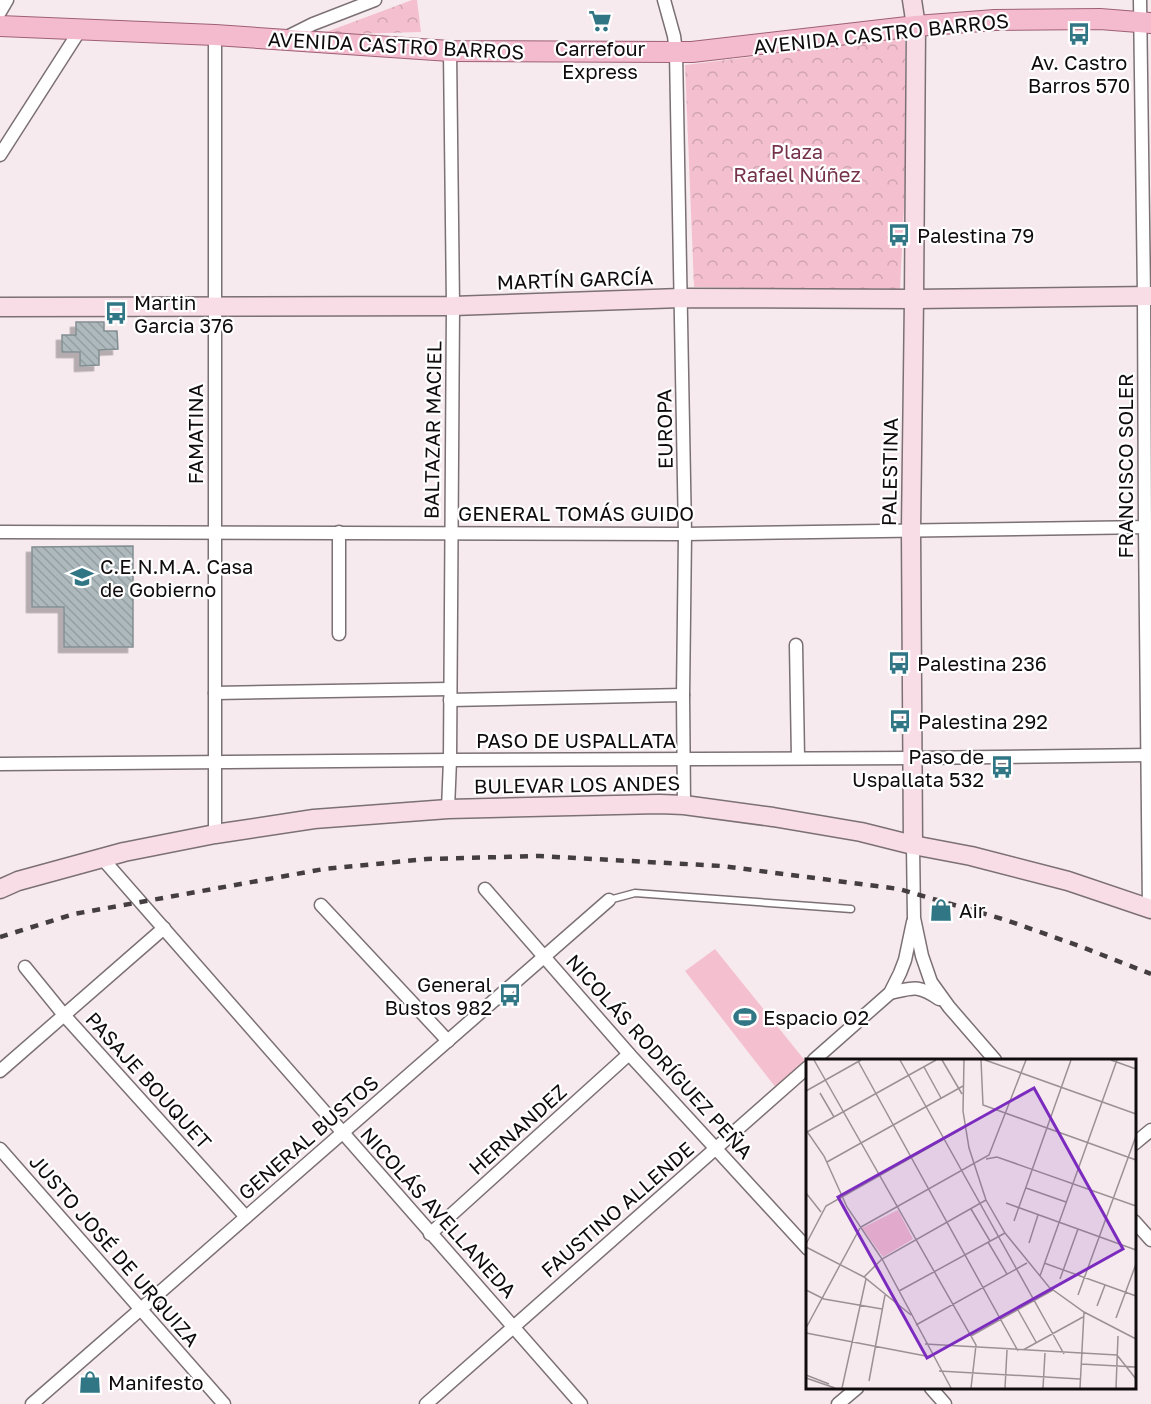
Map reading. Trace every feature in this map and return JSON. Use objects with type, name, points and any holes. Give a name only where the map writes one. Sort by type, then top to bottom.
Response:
[{"type":"main road","name":"PALESTINA","points":[[912,0],[916,26],[911,530],[913,845]]},
{"type":"main road","name":"AVENIDA CASTRO BARROS","points":[[0,26],[215,35],[450,51],[692,52],[916,26],[995,20],[1059,18],[1146,23]]},
{"type":"main road","name":"MARTÍN GARCÍA","points":[[0,307],[453,306],[681,298],[914,299],[1148,296]]},
{"type":"main road","name":"BULEVAR LOS ANDES","points":[[0,889],[18,881],[101,857],[215,834],[314,819],[448,809],[684,805],[861,832],[971,856],[1068,881],[1150,909]]},
{"type":"street","points":[[0,12],[7,0]]},
{"type":"street","points":[[283,39],[313,24],[375,0]]},
{"type":"street","name":"EUROPA","points":[[664,0],[676,52],[685,534],[684,805]]},
{"type":"street","name":"FRANCISCO SOLER","points":[[1140,0],[1146,23],[1150,909]]},
{"type":"street","points":[[0,155],[80,30]]},
{"type":"street","name":"FAMATINA","points":[[215,35],[215,834]]},
{"type":"street","name":"BALTAZAR MACIEL","points":[[448,809],[453,306],[450,51]]},
{"type":"street","name":"GENERAL TOMÁS GUIDO","points":[[0,532],[685,534],[1148,527]]},
{"type":"street","points":[[339,532],[339,634]]},
{"type":"street","points":[[796,645],[798,758]]},
{"type":"street","points":[[215,693],[683,695]]},
{"type":"street","name":"PASO DE USPALLATA","points":[[0,764],[1149,755]]},
{"type":"street","name":"PALESTINA","points":[[913,845],[914,918]]},
{"type":"street","name":"NICOLÁS AVELLANEDA","points":[[101,857],[581,1404]]},
{"type":"street","name":"NICOLÁS RODRÍGUEZ PEÑA","points":[[485,889],[630,1054],[806,1248]]},
{"type":"street","name":"GENERAL BUSTOS","points":[[32,1404],[609,900]]},
{"type":"street","points":[[321,905],[447,1041]]},
{"type":"street","points":[[815,1059],[890,993],[905,960],[914,918]]},
{"type":"street","points":[[914,918],[922,956],[931,982],[949,1007],[994,1059]]},
{"type":"street","points":[[0,1071],[164,928]]},
{"type":"street","name":"PASAJE BOUQUET","points":[[25,967],[64,1015],[246,1217]]},
{"type":"street","points":[[890,993],[921,988],[949,1007]]},
{"type":"street","name":"HERNANDEZ","points":[[430,1234],[630,1054]]},
{"type":"street","name":"FAUSTINO ALLENDE","points":[[426,1404],[806,1068]]},
{"type":"street","points":[[1136,1142],[1151,1130]]},
{"type":"street","name":"JUSTO JOSÉ DE URQUIZA","points":[[0,1149],[224,1404]]},
{"type":"street","points":[[1136,1223],[1151,1240]]},
{"type":"street","points":[[838,1404],[856,1389]]},
{"type":"street","points":[[932,1389],[945,1404]]},
{"type":"lane","points":[[609,900],[635,893],[850,909]]},
{"type":"green space","points":[[417,0],[421,32],[318,35]]},
{"type":"green space","name":"Plaza Rafael Núñez","points":[[905,38],[905,186],[900,291],[694,287],[685,65]]},
{"type":"green space","name":"Espacio O2","points":[[715,949],[806,1062],[780,1093],[685,971]]},
{"type":"building","points":[[76,322],[104,322],[104,331],[117,331],[118,349],[99,350],[99,365],[80,366],[80,352],[62,352],[62,335],[76,335]]},
{"type":"building","name":"C.E.N.M.A. Casa de Gobierno","points":[[133,546],[133,647],[64,647],[64,607],[32,607],[32,547]]},
{"type":"railway","points":[[0,937],[74,914],[324,869],[427,859],[539,856],[722,866],[899,889],[1006,920],[1151,974]]},
{"type":"place","name":"Carrefour Express","points":[[600,21]]},
{"type":"place","name":"Av. Castro Barros 570","points":[[1079,34]]},
{"type":"place","name":"Palestina 79","points":[[899,235]]},
{"type":"place","name":"Martin Garcia 376","points":[[116,313]]},
{"type":"place","name":"C.E.N.M.A. Casa de Gobierno","points":[[82,577]]},
{"type":"place","name":"Palestina 236","points":[[899,663]]},
{"type":"place","name":"Palestina 292","points":[[900,721]]},
{"type":"place","name":"Paso de Uspallata 532","points":[[1002,767]]},
{"type":"place","name":"Air","points":[[941,910]]},
{"type":"place","name":"General Bustos 982","points":[[510,995]]},
{"type":"place","name":"Espacio O2","points":[[745,1017]]},
{"type":"place","name":"Manifesto","points":[[90,1382]]}]
